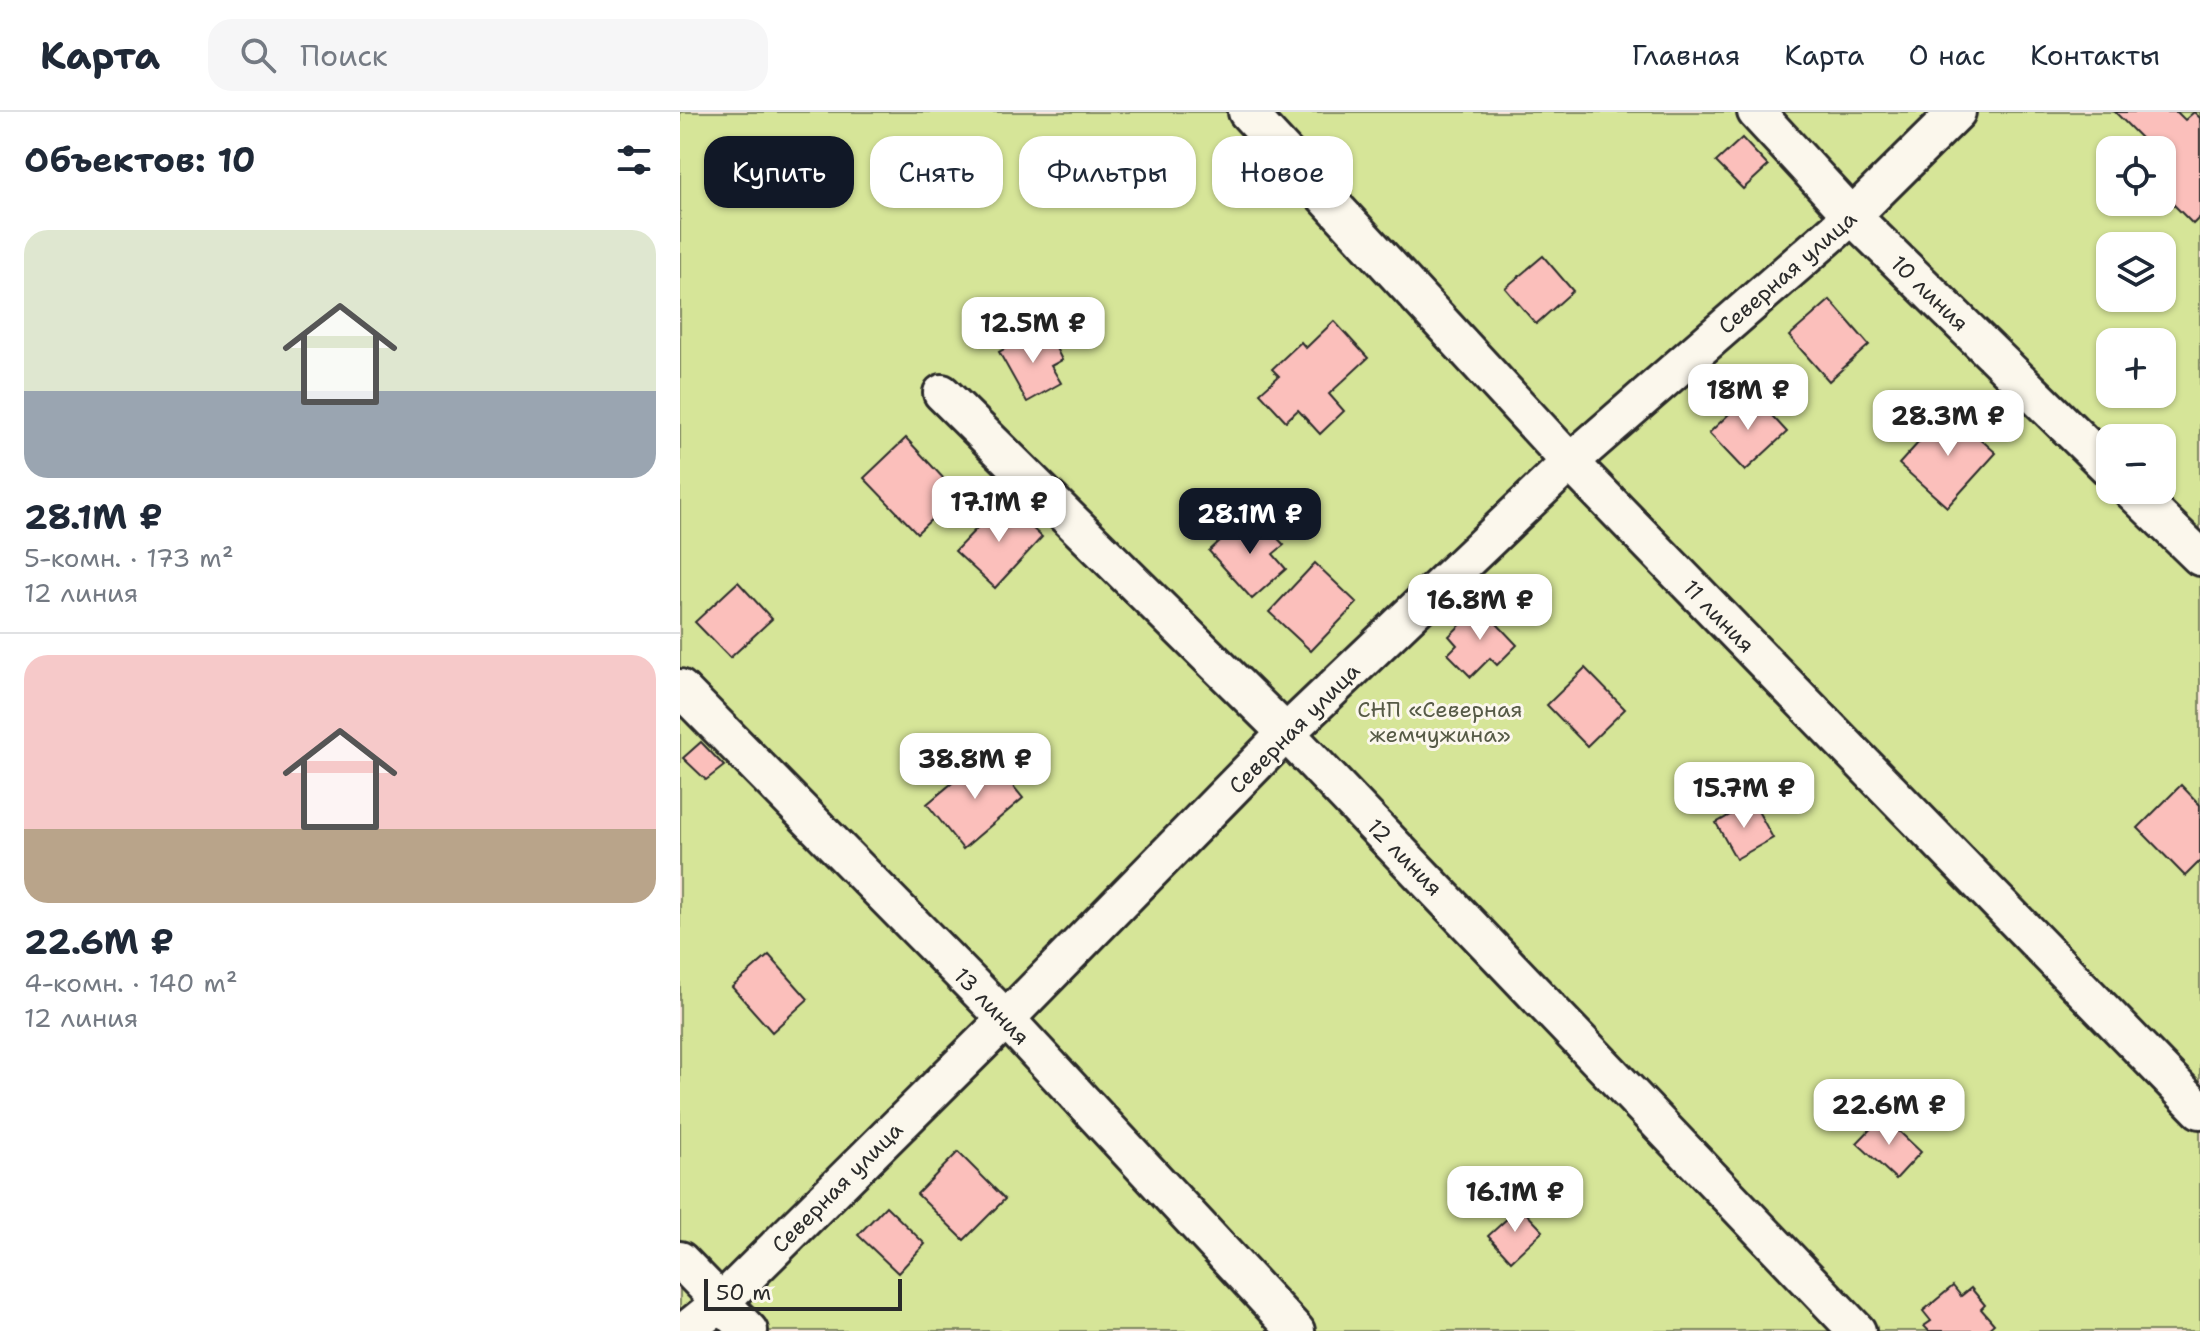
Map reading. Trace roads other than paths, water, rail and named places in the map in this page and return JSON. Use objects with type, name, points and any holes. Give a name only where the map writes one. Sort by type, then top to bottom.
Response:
[{"type":"street","name":"11 линия","points":[[1247,112],[1570,462],[2200,1110]]},
{"type":"street","name":"10 линия","points":[[1756,112],[1852,216],[2096,455]]},
{"type":"street","name":"Северная улица","points":[[685,1331],[721,1302],[1006,1019],[1286,733],[1570,462],[1852,216],[1957,112]]},
{"type":"street","name":"12 линия","points":[[942,393],[1286,733],[1857,1331]]},
{"type":"street","points":[[2145,504],[2200,557]]},
{"type":"street","name":"13 линия","points":[[680,688],[1006,1019],[1296,1331]]},
{"type":"street","points":[[680,1260],[749,1331]]},
{"type":"park label","name":"СНП «Северная жемчужина»","points":[[1440,722]]}]
